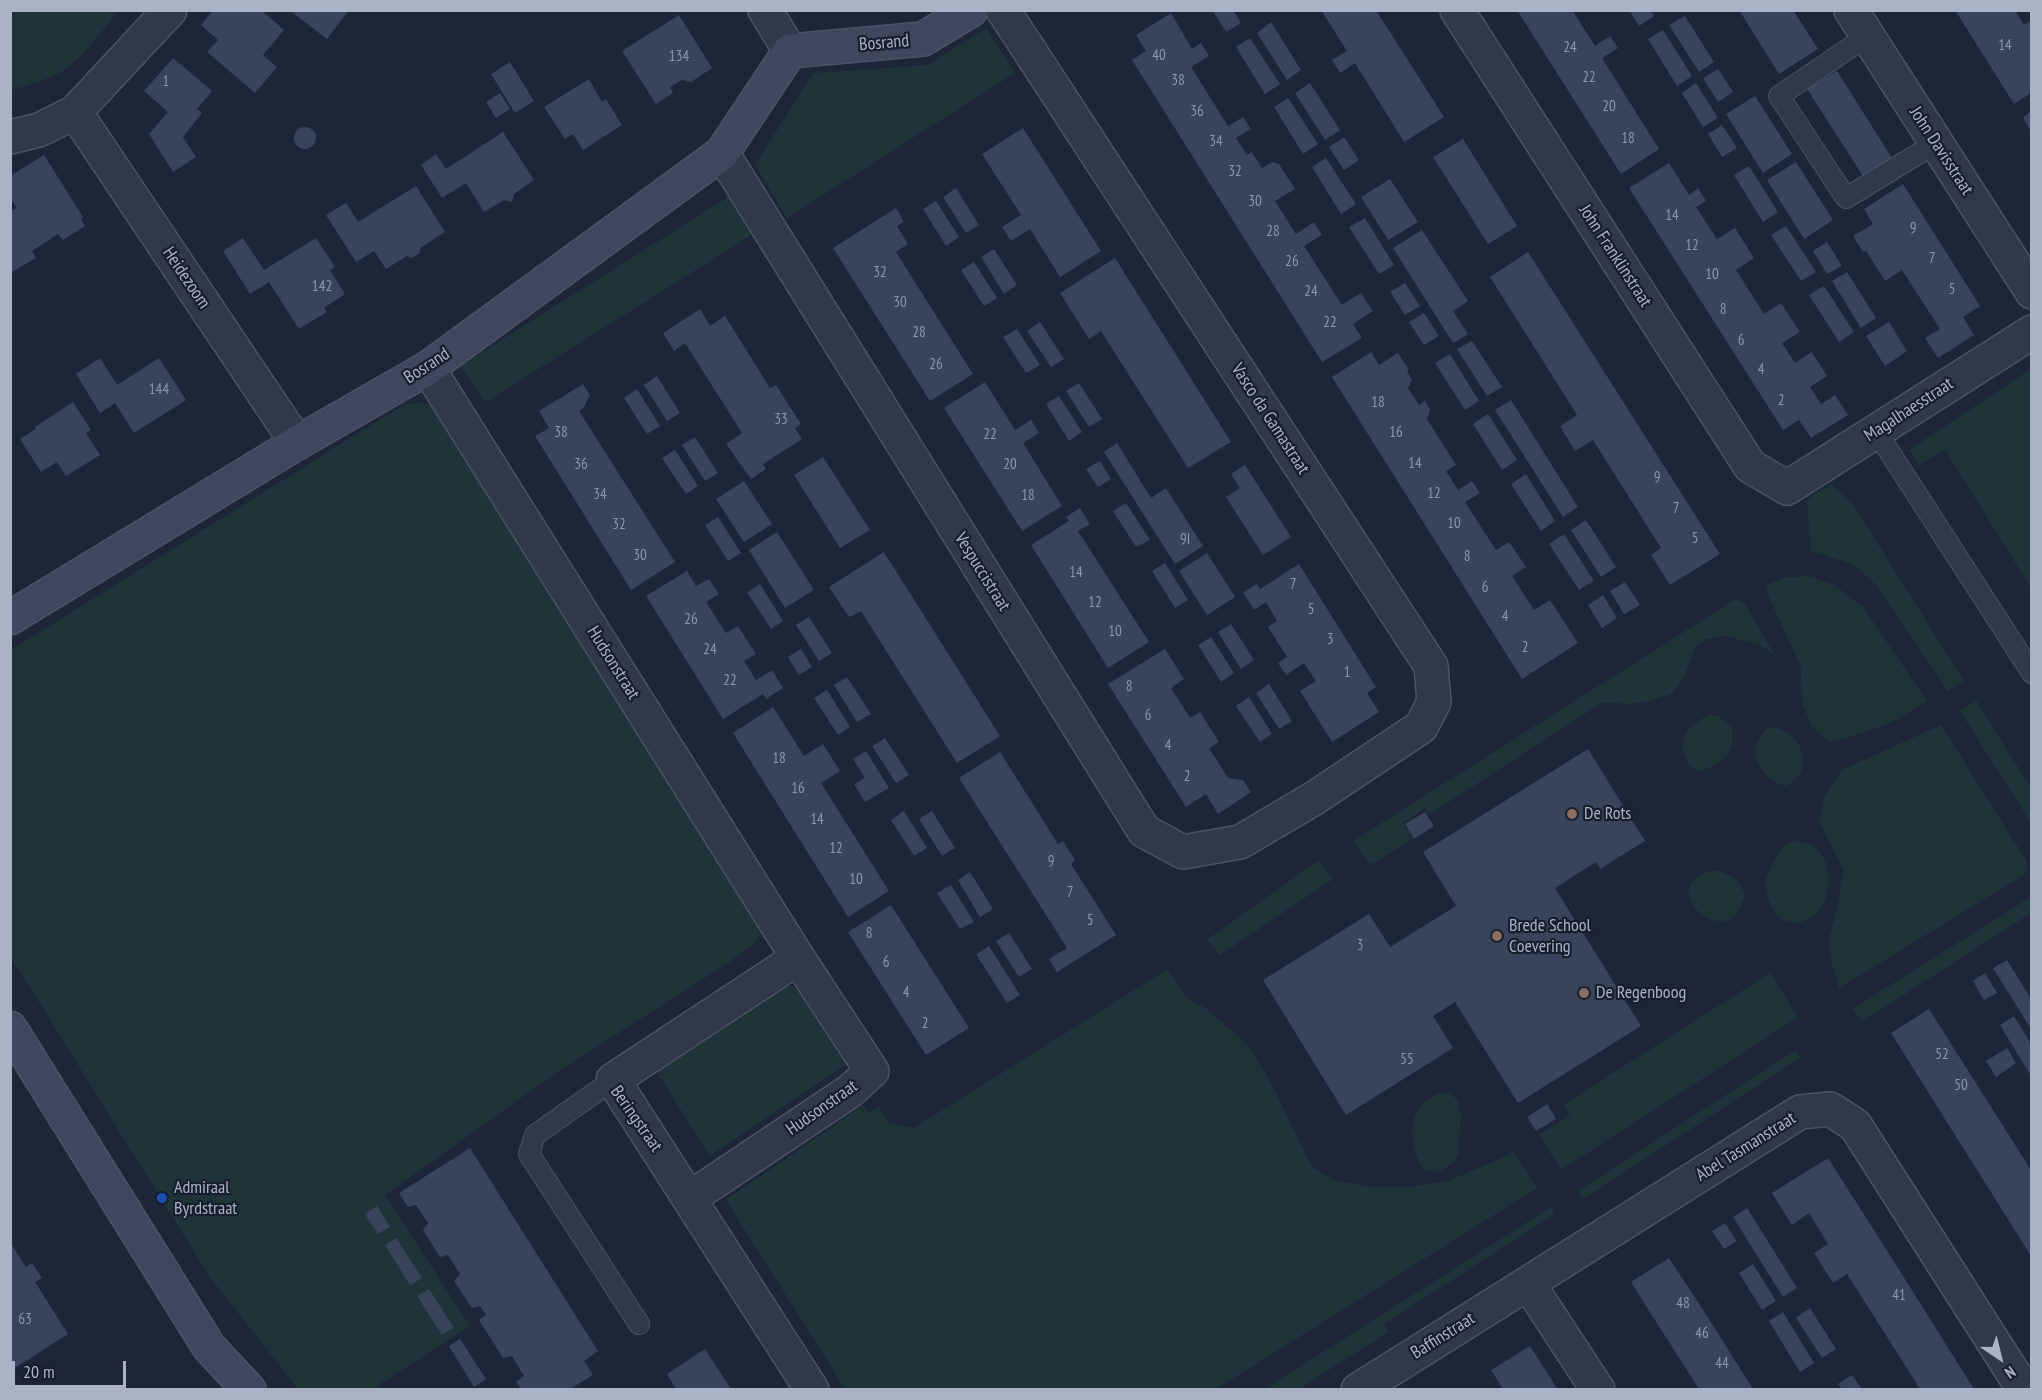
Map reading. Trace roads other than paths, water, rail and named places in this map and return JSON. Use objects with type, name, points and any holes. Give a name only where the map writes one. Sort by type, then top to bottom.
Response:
[{"type":"street","points":[[10,137],[39,130],[75,112],[170,10]]},
{"type":"street","points":[[765,10],[790,51]]},
{"type":"street","name":"Bosrand","points":[[10,618],[297,443],[428,368],[722,153],[790,51],[922,39],[971,10]]},
{"type":"street","name":"Vasco da Gamastraat","points":[[1003,10],[1431,666],[1434,702],[1421,728],[1313,799]]},
{"type":"street","name":"John Franklinstraat","points":[[1457,10],[1750,466],[1787,488]]},
{"type":"street","name":"John Davisstraat","points":[[1859,23],[2031,292]]},
{"type":"street","name":"Heidezoom","points":[[75,112],[297,443]]},
{"type":"street","name":"Vespuccistraat","points":[[722,153],[1144,831],[1183,852],[1240,843],[1313,799]]},
{"type":"street","name":"Magalhaesstraat","points":[[1787,488],[2031,332]]},
{"type":"street","name":"Hudsonstraat","points":[[428,368],[798,958],[872,1071],[850,1091],[690,1198]]},
{"type":"street","points":[[613,1080],[798,958]]},
{"type":"street","points":[[10,1028],[209,1347],[249,1389]]},
{"type":"street","name":"Beringstraat","points":[[613,1080],[812,1389]]},
{"type":"street","name":"Abel Tasmanstraat","points":[[1528,1283],[1800,1112],[1830,1109],[1855,1125],[2024,1389]]},
{"type":"street","points":[[1528,1283],[1598,1389]]},
{"type":"street","name":"Baffinstraat","points":[[1358,1389],[1528,1283]]},
{"type":"lane","points":[[1859,23],[1779,96],[1846,198],[1936,143]]},
{"type":"lane","points":[[1876,431],[2031,673]]},
{"type":"lane","name":"Beringstraat","points":[[613,1080],[535,1135],[529,1154],[639,1324]]},
{"type":"place","name":"De Rots","points":[[1572,814]]},
{"type":"place","name":"Brede School Coevering","points":[[1497,936]]},
{"type":"place","name":"De Regenboog","points":[[1584,993]]},
{"type":"place","name":"Admiraal Byrdstraat","points":[[162,1198]]}]
